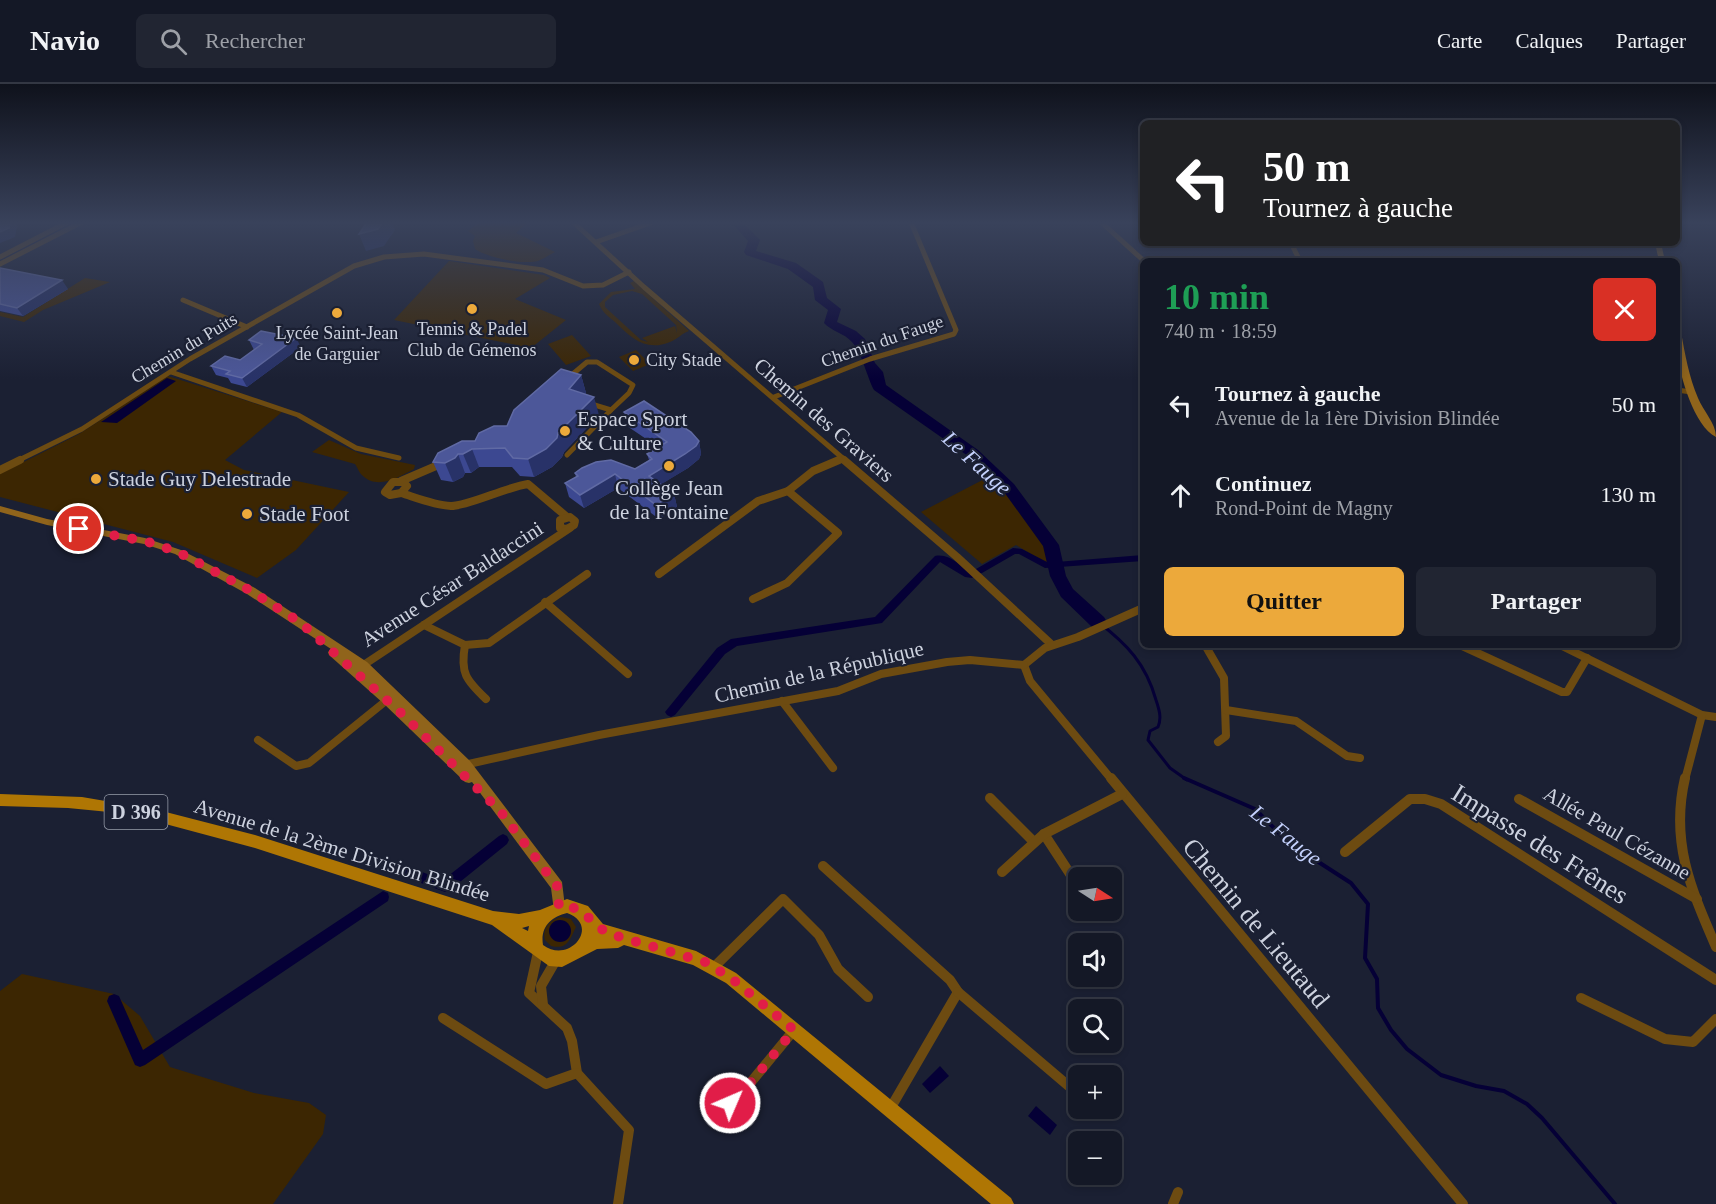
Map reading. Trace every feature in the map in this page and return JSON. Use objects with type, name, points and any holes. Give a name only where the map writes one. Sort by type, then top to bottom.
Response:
[{"type":"main road","points":[[1680,347],[1690,392],[1700,413],[1716,434]]},
{"type":"main road","points":[[0,506],[28,516],[145,541],[178,552],[251,591],[301,623],[358,668],[462,765],[557,886],[559,907]]},
{"type":"main road","points":[[358,668],[387,700],[462,765]]},
{"type":"main road","name":"Avenue de la 2ème Division Blindée","points":[[0,800],[62,801],[107,806],[173,820],[266,846],[493,918]]},
{"type":"main road","points":[[635,943],[607,940],[556,960],[549,959],[537,950],[534,933],[543,917],[559,907],[567,906],[582,910],[598,929],[635,943],[696,958],[714,967],[731,978],[1005,1204]]},
{"type":"main road","name":"D 396","points":[[493,918],[519,921],[543,917]]},
{"type":"main road","name":"D 396","points":[[493,918],[522,936],[537,950]]},
{"type":"main road","points":[[580,950],[589,936],[590,922]]},
{"type":"street","name":"Chemin du Puits","points":[[0,470],[96,421],[171,372],[340,274]]},
{"type":"street","name":"Chemin du Puits","points":[[554,274],[583,286],[603,285],[624,274]]},
{"type":"street","name":"Chemin des Graviers","points":[[631,274],[1001,596],[1051,644]]},
{"type":"street","name":"Chemin du Fauge","points":[[774,397],[867,360],[954,334],[957,330],[931,274]]},
{"type":"street","points":[[183,300],[248,327]]},
{"type":"street","points":[[565,381],[588,362],[597,362],[633,385],[629,393],[567,455]]},
{"type":"street","points":[[171,372],[298,415],[356,448],[399,458]]},
{"type":"street","points":[[1680,390],[1690,392]]},
{"type":"street","points":[[584,402],[611,410]]},
{"type":"street","points":[[659,574],[758,501],[788,491],[813,471],[843,458]]},
{"type":"street","points":[[446,462],[390,484],[386,492],[392,495],[401,493],[435,504],[454,506],[514,486],[528,484],[567,517]]},
{"type":"street","points":[[400,481],[407,486],[401,493]]},
{"type":"street","points":[[753,599],[788,584],[838,533],[788,491]]},
{"type":"street","name":"Avenue César Baldaccini","points":[[358,668],[570,528],[575,521],[567,517],[560,520],[558,526],[564,529],[570,528]]},
{"type":"street","points":[[424,625],[465,645],[489,643],[587,574]]},
{"type":"street","points":[[545,602],[628,674]]},
{"type":"street","points":[[1024,664],[1036,652],[1051,644],[1068,641],[1140,609]]},
{"type":"street","points":[[465,645],[460,664],[468,682],[486,699]]},
{"type":"street","points":[[1207,648],[1224,678],[1226,736],[1218,742]]},
{"type":"street","points":[[1466,648],[1567,693],[1587,658]]},
{"type":"street","points":[[1571,648],[1702,715],[1716,717]]},
{"type":"street","name":"Chemin de la République","points":[[462,765],[599,735],[838,691],[881,675],[947,662],[970,660],[1024,664]]},
{"type":"street","name":"Chemin de Lieutaud","points":[[1024,664],[1029,681],[1463,1204]]},
{"type":"street","points":[[258,740],[296,766],[309,763],[387,700]]},
{"type":"street","points":[[782,701],[833,768]]},
{"type":"street","points":[[1226,710],[1296,721],[1347,756],[1360,758]]},
{"type":"street","points":[[1702,715],[1683,789],[1679,824],[1682,852],[1716,947]]},
{"type":"street","points":[[1002,872],[1044,834],[1122,794]]},
{"type":"street","points":[[990,798],[1034,842]]},
{"type":"street","name":"Impasse des Frênes","points":[[1345,852],[1410,799],[1425,799],[1441,804],[1716,980]]},
{"type":"street","name":"Allée Paul Cézanne","points":[[1519,799],[1697,899]]},
{"type":"street","points":[[1044,834],[1068,871]]},
{"type":"street","points":[[823,866],[950,980],[958,992],[1068,1086]]},
{"type":"street","points":[[714,967],[783,899],[819,935],[838,969],[868,997]]},
{"type":"street","points":[[537,950],[530,993],[567,1028],[572,1041],[577,1073],[629,1130],[618,1204]]},
{"type":"street","points":[[543,1005],[540,986],[556,960]]},
{"type":"street","points":[[890,1109],[958,992]]},
{"type":"street","points":[[1581,998],[1665,1039],[1693,1042],[1716,1019]]},
{"type":"street","points":[[443,1018],[546,1084],[577,1073]]},
{"type":"street","points":[[713,1119],[747,1087],[794,1030]]},
{"type":"street","points":[[1173,1204],[1178,1192]]},
{"type":"shaded area","name":"Tennis & Padel Club de Gémenos","points":[[437,274],[539,274],[550,278],[515,299],[566,320],[531,348],[394,320]]},
{"type":"shaded area","points":[[85,278],[110,282],[43,310],[24,322],[0,316],[0,312],[23,317]]},
{"type":"shaded area","points":[[634,281],[689,331],[661,345],[646,344],[633,338],[606,314],[599,304],[611,292],[635,289],[630,283]],"holes":[[[632,291],[642,294],[676,325],[677,333],[675,326],[642,338],[648,342],[641,340],[605,307],[605,302],[613,295]]]},
{"type":"shaded area","points":[[572,335],[591,356],[566,365],[548,344]]},
{"type":"shaded area","name":"City Stade","points":[[636,350],[650,364],[633,371],[619,357]]},
{"type":"shaded area","points":[[168,376],[282,412],[225,460],[244,470],[349,492],[296,550],[257,578],[173,542],[0,497],[0,474],[79,434]]},
{"type":"shaded area","points":[[167,378],[176,381],[117,423],[101,422]]},
{"type":"shaded area","points":[[329,440],[361,454],[415,465],[414,469],[388,481],[369,480],[362,475],[355,464],[312,452]]},
{"type":"shaded area","points":[[994,474],[1022,504],[1038,526],[1050,550],[1053,563],[1044,562],[1016,545],[982,564],[921,512]]},
{"type":"shaded area","points":[[561,917],[571,919],[576,927],[565,945],[551,946],[545,940],[546,928],[550,922]]},
{"type":"shaded area","points":[[560,920],[568,923],[571,931],[568,939],[560,942],[552,939],[549,931],[552,923]]},
{"type":"shaded area","points":[[22,974],[114,994],[140,1016],[170,1067],[254,1093],[309,1103],[326,1115],[323,1134],[273,1204],[0,1204],[0,991]]},
{"type":"shaded area","points":[[940,1066],[949,1076],[930,1093],[922,1084]]},
{"type":"shaded area","points":[[1036,1106],[1057,1125],[1050,1135],[1028,1116]]},
{"type":"building","points":[[0,274],[32,274],[62,280],[17,308],[0,304]]},
{"type":"building","points":[[261,331],[296,338],[242,378],[226,374],[230,371],[211,366],[225,356],[240,360],[262,344],[249,340]]},
{"type":"building","points":[[561,369],[581,375],[569,389],[594,397],[558,433],[557,438],[546,449],[528,459],[513,458],[505,448],[472,449],[458,454],[445,463],[433,462],[438,453],[462,441],[475,441],[479,433],[494,426],[507,426],[514,410]]},
{"type":"building","points":[[644,401],[691,432],[699,441],[685,454],[649,476],[674,494],[656,505],[615,474],[580,495],[565,483],[578,476],[575,473],[582,468],[596,462],[611,460],[635,469],[652,459],[647,454],[667,442],[624,412]]},
{"type":"waterway","name":"Le Fauge","points":[[801,274],[819,285],[821,300],[835,309],[830,323],[851,334],[860,342],[869,365],[876,372],[879,387],[973,453],[1009,488],[1051,545],[1058,576],[1067,593],[1098,622]]},
{"type":"waterway","points":[[979,571],[1013,551],[1019,551]]},
{"type":"waterway","points":[[1023,553],[1045,565],[1053,565]]},
{"type":"waterway","points":[[671,712],[721,651],[735,642],[878,620],[938,558],[945,559],[968,574],[972,574]]},
{"type":"waterway","points":[[1058,565],[1140,558]]},
{"type":"waterway","name":"Le Fauge","points":[[1098,622],[1118,638],[1141,665],[1152,687],[1160,717],[1158,727],[1150,731],[1148,740],[1170,768],[1184,778]]},
{"type":"waterway","name":"Le Fauge","points":[[1184,778],[1255,809],[1289,843],[1351,883],[1368,904],[1365,958],[1377,979],[1378,1008],[1391,1030],[1407,1049],[1441,1075],[1476,1086],[1504,1091],[1527,1104],[1542,1118],[1615,1204]]},
{"type":"waterway","points":[[409,873],[445,886],[503,840]]},
{"type":"waterway","points":[[114,1001],[140,1060],[383,897]]},
{"type":"place","name":"Tennis & Padel Club de Gémenos","points":[[472,309]]},
{"type":"place","name":"Lycée Saint-Jean de Garguier","points":[[337,313]]},
{"type":"place","name":"City Stade","points":[[634,360]]},
{"type":"place","name":"Espace Sport & Culture","points":[[565,431]]},
{"type":"place","name":"Collège Jean de la Fontaine","points":[[669,466]]},
{"type":"place","name":"Stade Guy Delestrade","points":[[96,479]]},
{"type":"place","name":"Stade Foot","points":[[247,514]]},
{"type":"route","points":[[79,529],[145,541],[178,552],[251,591],[301,623],[401,713],[500,811],[557,886],[559,907],[575,907],[582,910],[598,929],[610,934],[705,962],[731,978],[794,1030],[747,1087],[730,1103]]}]
